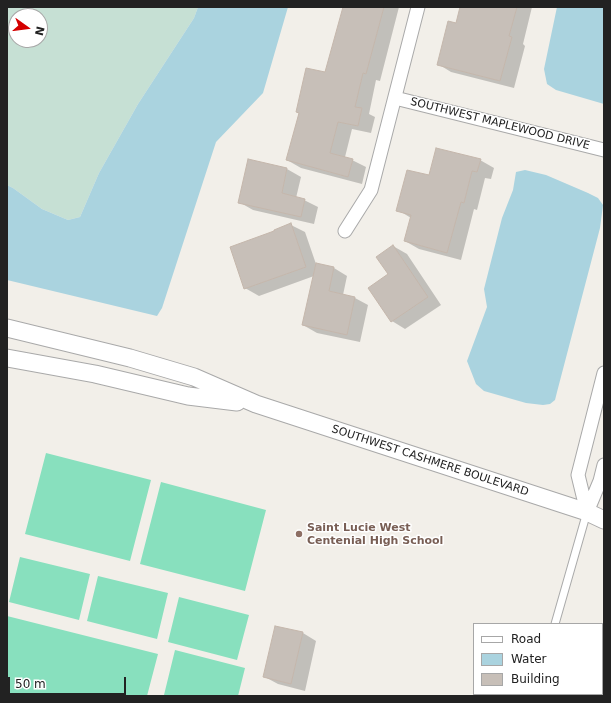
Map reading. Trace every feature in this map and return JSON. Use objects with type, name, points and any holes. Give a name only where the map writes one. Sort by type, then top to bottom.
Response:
[{"type":"street","points":[[345,231],[372,190],[418,7]]},
{"type":"street","name":"SOUTHWEST MAPLEWOOD DRIVE","points":[[396,98],[604,150]]},
{"type":"street","name":"SOUTHWEST CASHMERE BOULEVARD","points":[[7,328],[130,358],[186,375],[256,404],[587,512],[604,520]]},
{"type":"street","name":"SOUTHWEST CASHMERE BOULEVARD","points":[[7,358],[95,374],[188,396],[256,404]]},
{"type":"street","points":[[587,512],[578,475],[604,373]]},
{"type":"street","points":[[587,512],[600,481],[604,465]]},
{"type":"lane","points":[[555,623],[587,512]]},
{"type":"green space","points":[[7,7],[198,7],[194,18],[138,104],[99,173],[80,217],[68,220],[42,209],[7,185]]},
{"type":"green space","points":[[46,453],[151,480],[130,561],[25,534]]},
{"type":"green space","points":[[161,482],[266,510],[245,591],[140,564]]},
{"type":"green space","points":[[20,557],[90,574],[79,620],[9,602]]},
{"type":"green space","points":[[98,576],[168,593],[157,639],[87,621]]},
{"type":"green space","points":[[179,597],[249,615],[237,660],[168,642]]},
{"type":"green space","points":[[7,616],[158,654],[147,696],[7,696]]},
{"type":"green space","points":[[175,650],[245,668],[238,696],[164,695]]},
{"type":"water","points":[[198,7],[288,7],[263,93],[216,142],[162,308],[157,316],[7,280],[7,185],[42,209],[68,220],[80,217],[99,173],[138,104],[194,18]]},
{"type":"water","points":[[557,7],[604,7],[604,104],[556,90],[547,84],[544,69]]},
{"type":"water","points":[[525,170],[546,175],[588,193],[598,198],[603,205],[600,228],[555,400],[550,404],[543,405],[526,403],[484,391],[476,384],[467,361],[487,307],[484,289],[502,218],[513,190],[516,172]]},
{"type":"water","points":[[604,635],[604,696],[587,696],[603,695]]},
{"type":"building","points":[[343,7],[384,7],[366,74],[363,73],[355,107],[362,108],[358,126],[338,122],[330,153],[353,159],[348,177],[286,160],[299,113],[296,112],[306,68],[325,72]]},
{"type":"building","points":[[460,7],[517,7],[509,36],[512,37],[500,81],[437,65],[448,21],[456,23]]},
{"type":"building","points":[[436,148],[481,159],[477,172],[472,171],[464,203],[461,202],[447,253],[404,241],[411,215],[396,211],[407,170],[429,175]]},
{"type":"building","points":[[248,159],[287,168],[282,193],[305,199],[301,217],[238,203]]},
{"type":"building","points":[[291,223],[306,267],[244,289],[230,247],[274,231]]},
{"type":"building","points":[[393,245],[428,297],[391,322],[368,288],[388,274],[376,257]]},
{"type":"building","points":[[316,263],[334,267],[329,291],[355,297],[347,335],[302,325]]},
{"type":"building","points":[[275,626],[303,632],[291,684],[263,677]]},
{"type":"place","name":"Saint Lucie West Centenial High School","points":[[299,534]]}]
